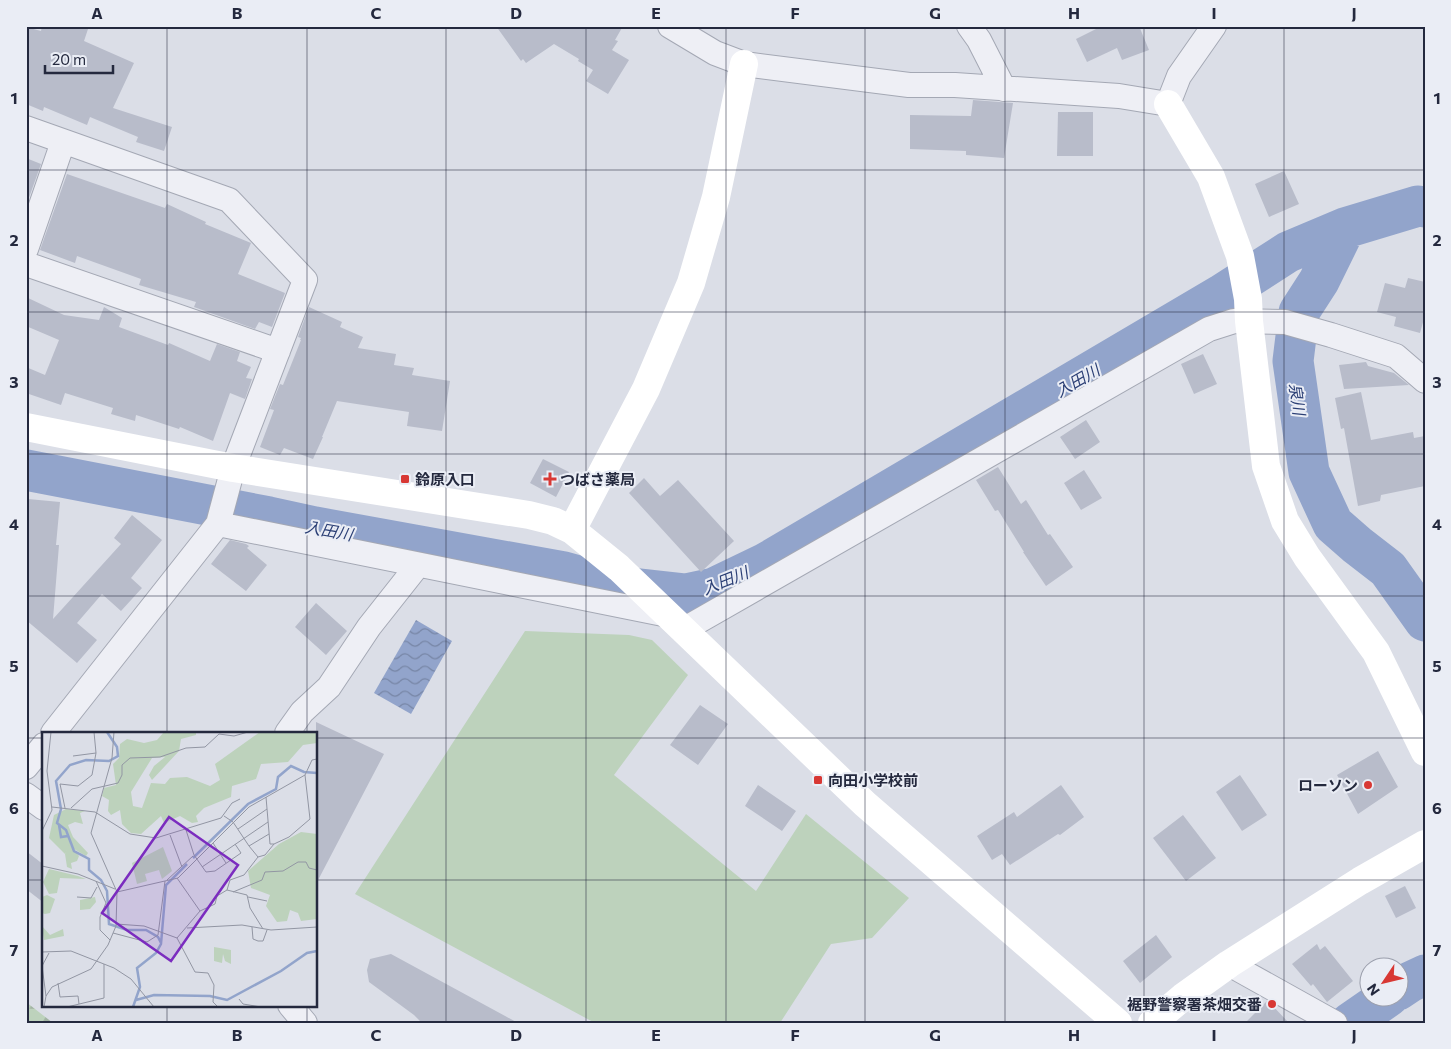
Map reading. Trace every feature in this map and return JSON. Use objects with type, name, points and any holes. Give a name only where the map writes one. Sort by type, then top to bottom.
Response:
[{"type":"street","points":[[670,26],[715,53],[744,64],[909,85],[955,85],[1119,96],[1168,104]]},
{"type":"street","points":[[969,26],[980,40],[1004,89]]},
{"type":"street","points":[[1168,104],[1179,76],[1214,26]]},
{"type":"street","points":[[572,530],[646,389],[691,283],[716,197],[744,64]]},
{"type":"street","points":[[1168,104],[1211,177],[1240,256],[1266,466],[1285,521],[1307,557],[1376,652],[1425,752]]},
{"type":"street","points":[[26,128],[229,200],[305,280],[230,478],[219,519],[54,732]]},
{"type":"street","points":[[26,248],[63,142]]},
{"type":"street","points":[[26,264],[278,351]]},
{"type":"street","points":[[1248,310],[1396,356],[1425,382]]},
{"type":"street","points":[[219,519],[676,623],[1208,330],[1234,321],[1248,310]]},
{"type":"street","points":[[26,427],[230,478],[529,515],[553,521],[572,530],[619,568],[865,804],[1118,1023]]},
{"type":"street","points":[[288,732],[302,712],[329,687],[369,628],[418,565]]},
{"type":"street","points":[[26,767],[42,747]]},
{"type":"street","points":[[26,795],[42,807]]},
{"type":"street","points":[[1152,1023],[1183,997],[1229,964],[1360,881],[1425,844]]},
{"type":"street","points":[[1229,964],[1332,1021]]},
{"type":"street","points":[[291,1006],[305,1023]]},
{"type":"green space","points":[[525,631],[629,635],[652,640],[688,675],[614,775],[756,891],[806,814],[909,898],[872,938],[831,944],[780,1023],[595,1023],[355,894]]},
{"type":"green space","points":[[26,1002],[53,1023],[26,1023]]},
{"type":"water","points":[[416,620],[452,641],[411,714],[374,693]]},
{"type":"building","points":[[42,26],[89,26],[84,41],[134,63],[113,108],[172,127],[164,151],[136,142],[138,137],[90,117],[87,125],[44,107],[43,111],[26,104],[26,27],[41,31]]},
{"type":"building","points":[[496,26],[623,26],[615,40],[618,41],[612,50],[629,60],[608,94],[586,81],[593,70],[554,44],[526,63],[523,59],[521,61]]},
{"type":"building","points":[[1102,26],[1139,26],[1149,50],[1122,60],[1117,48],[1087,62],[1076,39]]},
{"type":"building","points":[[973,100],[1013,103],[1004,158],[966,155],[966,151],[910,149],[910,115],[971,116]]},
{"type":"building","points":[[1058,112],[1093,112],[1093,156],[1057,156]]},
{"type":"building","points":[[26,158],[41,164],[26,206]]},
{"type":"building","points":[[1284,171],[1299,204],[1269,217],[1255,184]]},
{"type":"building","points":[[67,174],[165,208],[167,204],[206,222],[205,224],[251,243],[238,274],[285,293],[272,327],[259,322],[255,329],[194,307],[196,302],[139,285],[141,279],[77,256],[75,263],[40,250]]},
{"type":"building","points":[[1408,278],[1425,282],[1425,315],[1420,333],[1394,326],[1396,317],[1377,312],[1385,283],[1405,288]]},
{"type":"building","points":[[26,297],[64,315],[99,320],[104,307],[122,318],[119,327],[168,345],[169,343],[210,361],[217,344],[240,352],[237,361],[251,367],[246,378],[252,379],[245,399],[230,393],[213,441],[180,427],[179,429],[136,415],[135,421],[111,414],[113,408],[65,393],[61,405],[26,393],[26,367],[45,375],[59,340],[26,326]]},
{"type":"building","points":[[309,307],[342,322],[340,327],[363,337],[358,348],[396,354],[394,365],[414,368],[412,375],[450,381],[442,431],[407,426],[409,412],[337,401],[313,459],[284,448],[280,455],[260,447],[274,410],[270,409],[280,384],[283,385],[301,340],[298,337]]},
{"type":"building","points":[[1203,354],[1217,384],[1194,394],[1181,364]]},
{"type":"building","points":[[1366,362],[1368,366],[1394,373],[1409,385],[1344,389],[1339,365]]},
{"type":"building","points":[[1361,392],[1371,440],[1413,432],[1414,438],[1425,436],[1425,486],[1381,495],[1380,501],[1358,506],[1344,428],[1341,429],[1335,398]]},
{"type":"building","points":[[1086,420],[1100,442],[1075,459],[1060,437]]},
{"type":"building","points":[[543,459],[569,472],[556,497],[530,483]]},
{"type":"building","points":[[998,467],[1021,504],[1026,500],[1048,535],[1050,534],[1073,567],[1046,586],[998,510],[995,511],[976,480]]},
{"type":"building","points":[[1084,470],[1102,498],[1081,510],[1064,483]]},
{"type":"building","points":[[644,478],[660,496],[678,480],[734,541],[701,572],[629,493]]},
{"type":"building","points":[[28,499],[60,502],[56,545],[59,545],[53,619],[121,544],[114,538],[132,515],[162,540],[131,578],[142,588],[121,611],[102,594],[77,623],[97,640],[77,663],[26,620],[26,557],[29,528],[26,528],[26,524]]},
{"type":"building","points":[[230,540],[249,546],[247,548],[267,565],[246,591],[211,564]]},
{"type":"building","points":[[316,603],[347,631],[326,655],[295,627]]},
{"type":"building","points":[[700,705],[728,724],[698,765],[670,745]]},
{"type":"building","points":[[316,722],[384,754],[318,880],[318,732],[316,732]]},
{"type":"building","points":[[1378,751],[1398,787],[1358,814],[1337,775]]},
{"type":"building","points":[[1240,775],[1267,815],[1242,831],[1216,792]]},
{"type":"building","points":[[758,785],[796,811],[782,831],[745,806]]},
{"type":"building","points":[[1061,785],[1084,817],[1060,835],[1058,834],[1010,865],[1002,854],[992,860],[977,836],[1014,812],[1017,817]]},
{"type":"building","points":[[1183,815],[1216,858],[1186,881],[1153,838]]},
{"type":"building","points":[[26,851],[42,863],[42,901],[26,889]]},
{"type":"building","points":[[1405,886],[1416,908],[1396,918],[1385,896]]},
{"type":"building","points":[[1156,935],[1172,957],[1140,983],[1123,961]]},
{"type":"building","points":[[1317,944],[1320,950],[1325,946],[1353,981],[1327,1002],[1313,984],[1311,986],[1292,964]]},
{"type":"building","points":[[391,954],[518,1023],[422,1023],[369,982],[367,970],[370,959]]},
{"type":"building","points":[[1267,1001],[1289,1023],[1245,1023]]},
{"type":"waterway","name":"入田川","points":[[26,470],[315,527],[564,572],[614,586],[686,594],[714,588],[766,563],[1221,295],[1288,252],[1345,228],[1418,206],[1425,207]]},
{"type":"waterway","name":"泉川","points":[[1345,228],[1319,281],[1299,312],[1293,361],[1309,472],[1333,524],[1388,569],[1425,621]]},
{"type":"waterway","name":"泉川","points":[[1408,983],[1425,975]]},
{"type":"waterway","name":"泉川","points":[[1350,1023],[1375,1006]]},
{"type":"place","name":"鈴原入口","points":[[405,479]]},
{"type":"place","name":"つばさ薬局","points":[[550,479]]},
{"type":"place","name":"向田小学校前","points":[[818,780]]},
{"type":"place","name":"ローソン","points":[[1368,785]]},
{"type":"place","name":"裾野警察署茶畑交番","points":[[1272,1004]]}]
